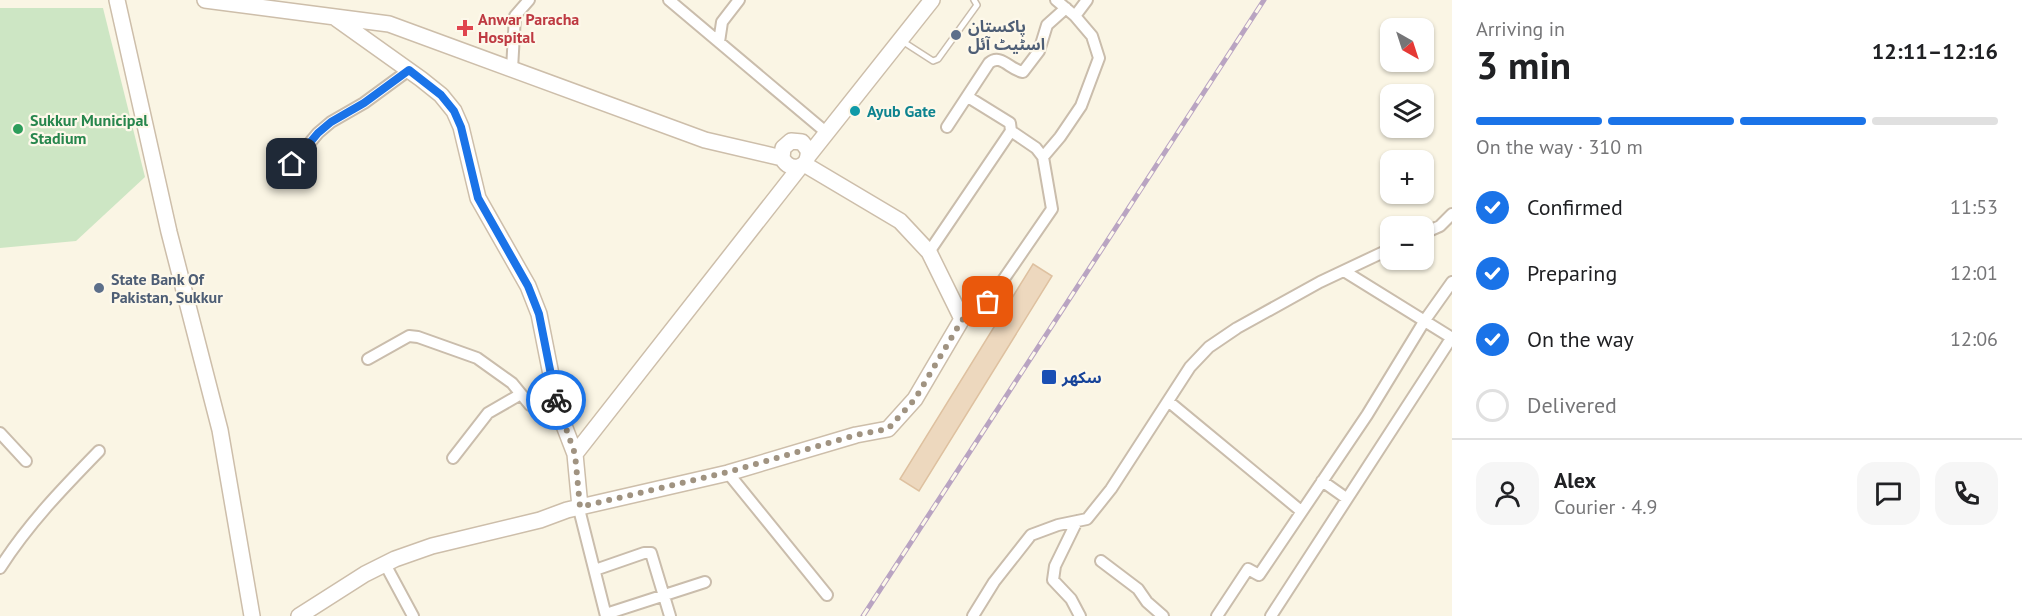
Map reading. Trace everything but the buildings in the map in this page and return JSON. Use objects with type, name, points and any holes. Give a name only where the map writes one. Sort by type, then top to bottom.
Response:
[{"type":"street","points":[[117,0],[169,232],[220,430],[252,616]]},
{"type":"street","points":[[214,0],[390,24],[705,140],[782,158],[789,166],[804,162],[900,221],[929,252],[962,320]]},
{"type":"street","points":[[512,69],[515,16],[529,0]]},
{"type":"street","points":[[669,0],[827,133]]},
{"type":"street","points":[[719,42],[722,22],[739,0]]},
{"type":"street","points":[[575,454],[932,0]]},
{"type":"street","points":[[1044,158],[1081,106],[1099,58],[1092,36],[1075,16],[1056,0]]},
{"type":"street","points":[[1075,16],[1087,0]]},
{"type":"street","points":[[947,127],[993,59],[998,59],[1016,71],[1023,72],[1039,51],[1047,25],[1066,8]]},
{"type":"street","points":[[332,16],[409,70],[441,95],[454,111],[461,127],[478,198],[528,286],[539,314],[558,410],[575,454],[580,513],[606,615],[705,582]]},
{"type":"street","points":[[292,164],[318,133],[331,122],[364,103],[409,70]]},
{"type":"street","points":[[929,252],[1011,131],[1010,123],[1000,115],[968,97]]},
{"type":"street","points":[[299,616],[365,574],[432,546],[495,532],[580,507],[728,472],[856,435],[888,429],[915,399],[962,320],[988,302],[1052,209],[1044,158],[1036,148],[1011,131]]},
{"type":"street","points":[[782,158],[783,148],[791,141],[802,142],[806,145],[804,162]]},
{"type":"street","points":[[1434,229],[1452,214]]},
{"type":"street","points":[[973,616],[994,582],[1031,535],[1058,525],[1087,519],[1111,489],[1190,367],[1209,347],[1320,282],[1380,254]]},
{"type":"street","points":[[1271,616],[1452,338],[1344,271]]},
{"type":"street","points":[[1217,616],[1248,569],[1259,575],[1367,415],[1425,320],[1452,282]]},
{"type":"street","points":[[368,359],[409,336],[418,337],[477,358],[512,382],[530,405],[558,410]]},
{"type":"street","points":[[453,458],[488,413],[521,394]]},
{"type":"street","points":[[1168,401],[1301,511]]},
{"type":"street","points":[[0,433],[26,461]]},
{"type":"street","points":[[0,568],[28,528],[99,451]]},
{"type":"street","points":[[728,472],[827,595]]},
{"type":"street","points":[[1322,481],[1346,498]]},
{"type":"street","points":[[1077,521],[1055,567],[1053,580],[1071,599],[1080,616]]},
{"type":"street","points":[[595,570],[644,553],[651,553],[670,616]]},
{"type":"street","points":[[1101,561],[1138,589],[1147,602],[1163,616]]},
{"type":"street","points":[[385,564],[413,616]]},
{"type":"lane","points":[[900,40],[933,61],[938,60],[977,5],[974,0]]},
{"type":"green space","points":[[0,8],[103,8],[145,177],[76,241],[0,248]]},
{"type":"railway","points":[[863,616],[1264,0]]},
{"type":"way so far","points":[[556,400],[575,454],[580,507],[728,472],[856,435],[888,429],[915,399],[962,320],[988,302]]},
{"type":"place","name":"Anwar Paracha Hospital","points":[[465,28]]},
{"type":"place","name":"پاکستان اسٹیٹ آئل","points":[[956,35]]},
{"type":"place","name":"Ayub Gate","points":[[855,111]]},
{"type":"place","name":"Sukkur Municipal Stadium","points":[[18,129]]},
{"type":"place","name":"State Bank Of Pakistan, Sukkur","points":[[99,288]]},
{"type":"place","name":"سكهر","points":[[1049,377]]},
{"type":"route","points":[[292,164],[318,133],[331,122],[364,103],[409,70],[441,95],[454,111],[461,127],[478,198],[528,286],[539,314],[556,400]]}]
